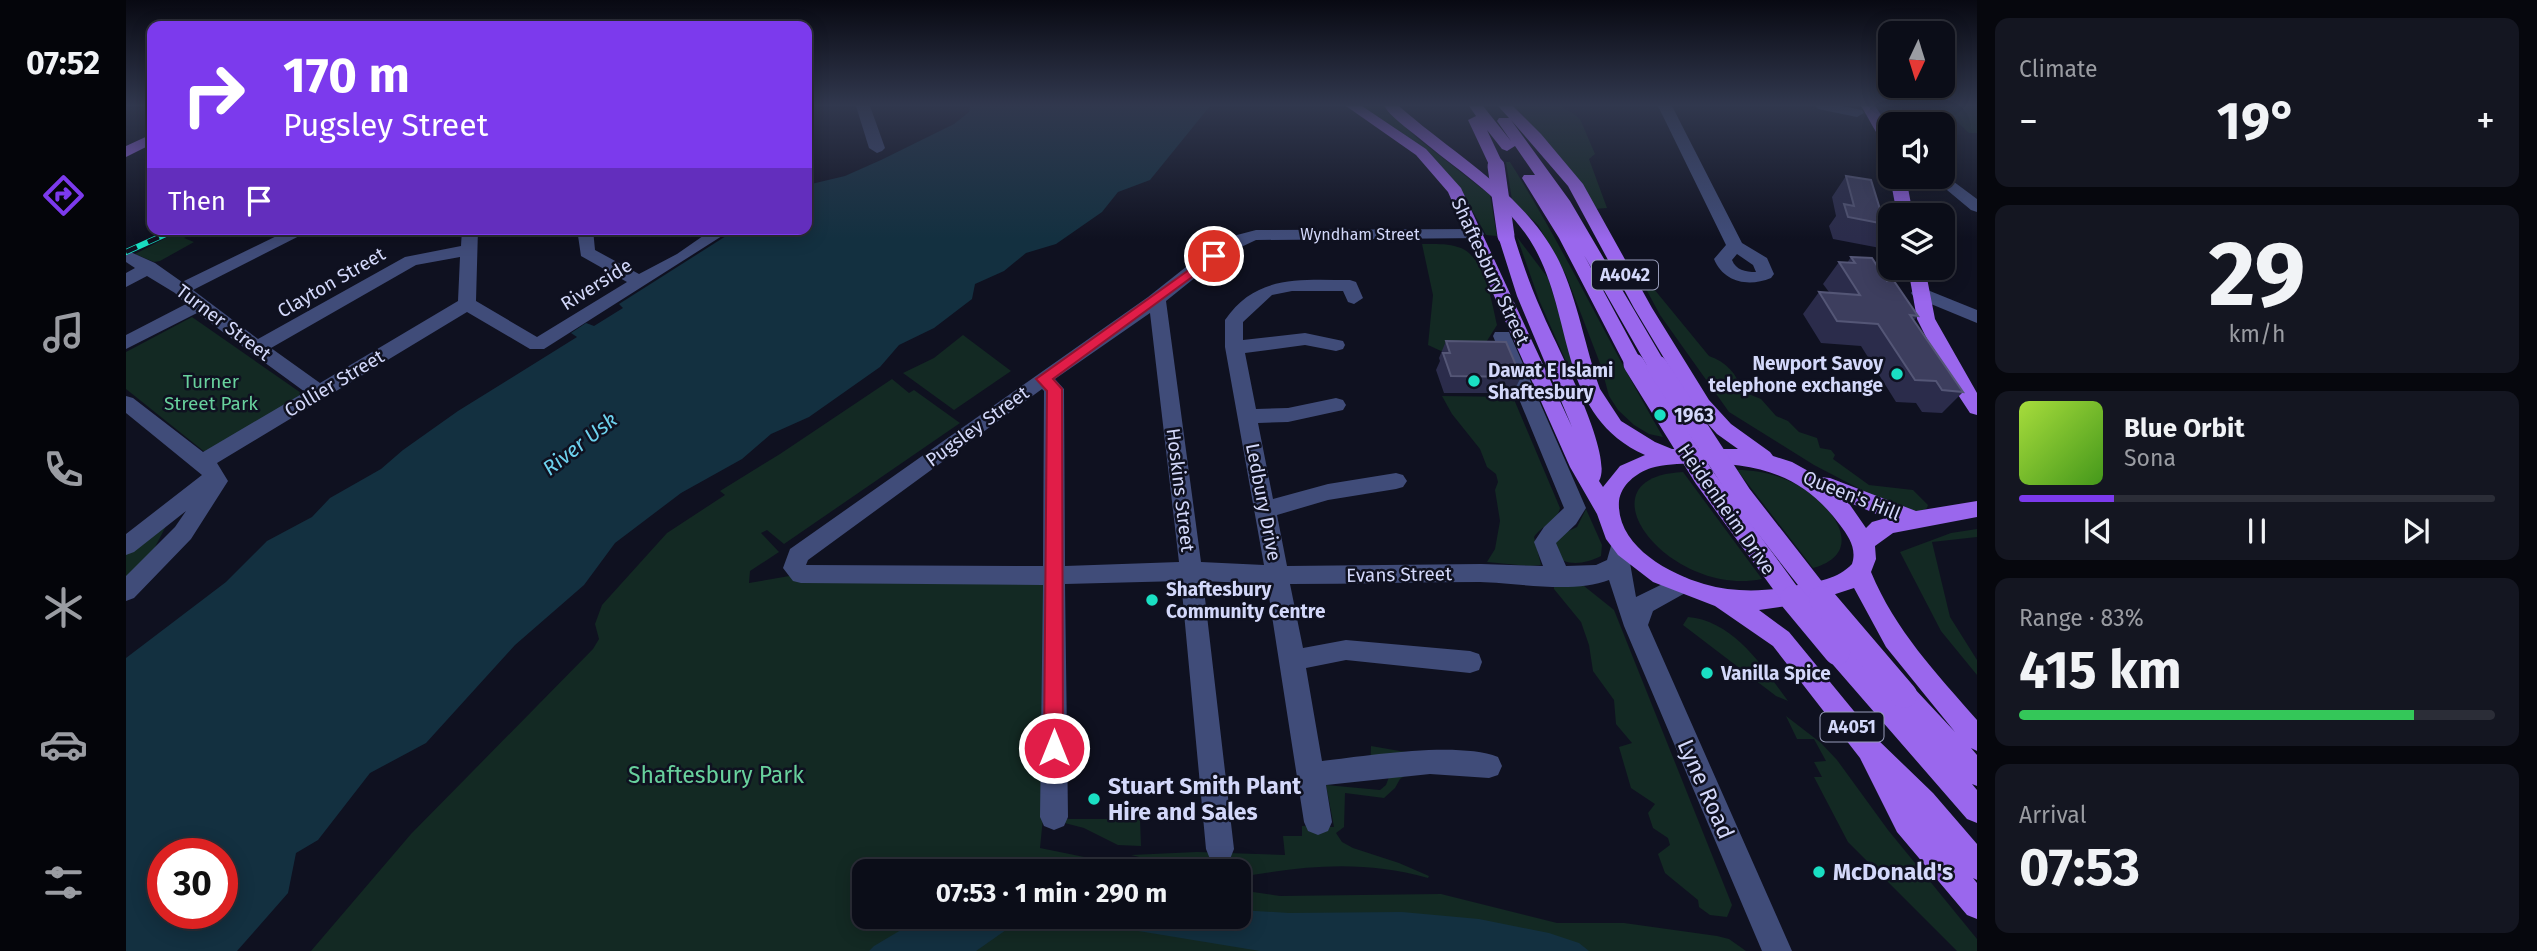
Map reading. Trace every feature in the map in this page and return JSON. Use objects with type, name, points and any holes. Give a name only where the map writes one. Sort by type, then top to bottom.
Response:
[{"type":"main road","name":"Shaftesbury Street","points":[[1419,150],[1455,191],[1476,234],[1580,467],[1605,509],[1615,566]]},
{"type":"main road","name":"Shaftesbury Street","points":[[1442,150],[1489,188],[1541,244],[1554,273],[1599,408],[1615,428],[1648,448],[1670,457]]},
{"type":"main road","points":[[1489,150],[1496,166],[1506,236],[1513,264],[1576,414],[1592,467],[1591,485]]},
{"type":"main road","name":"Heidenheim Drive","points":[[1509,150],[1538,189],[1634,364],[1714,494],[1798,607],[1977,810]]},
{"type":"main road","name":"Heidenheim Drive","points":[[1525,150],[1562,201],[1688,419],[1781,550],[1904,695],[1977,774]]},
{"type":"main road","name":"A4042","points":[[1547,150],[1575,184],[1643,308],[1702,405],[1724,429],[1768,461]]},
{"type":"main road","points":[[1918,280],[1926,319],[1955,374],[1977,408]]},
{"type":"main road","name":"A4042","points":[[1605,509],[1611,491],[1622,475],[1637,465],[1670,457],[1721,455],[1768,461],[1789,469],[1819,487],[1836,503],[1863,543]]},
{"type":"main road","name":"Queen's Hill","points":[[1789,469],[1915,520]]},
{"type":"main road","name":"Queen's Hill","points":[[1863,543],[1880,528],[1977,509]]},
{"type":"main road","points":[[1615,566],[1658,575],[1720,598],[1758,601],[1788,598],[1847,581],[1860,573],[1866,559],[1863,543]]},
{"type":"main road","points":[[1860,573],[1866,595],[1911,659],[1977,738]]},
{"type":"main road","name":"A4051","points":[[1720,598],[1781,639],[1867,747],[1924,802],[1977,866]]},
{"type":"main road","points":[[1911,659],[1977,716]]},
{"type":"main road","points":[[1867,747],[1894,802],[1908,823],[1977,905]]},
{"type":"street","points":[[1687,150],[1738,252]]},
{"type":"street","points":[[1955,188],[1977,206]]},
{"type":"street","name":"Wyndham Street","points":[[1244,237],[1476,234]]},
{"type":"street","points":[[181,289],[292,235]]},
{"type":"street","points":[[467,304],[470,235]]},
{"type":"street","points":[[586,235],[587,252],[640,282]]},
{"type":"street","name":"Riverside","points":[[467,304],[537,345],[715,235]]},
{"type":"street","name":"Pugsley Street","points":[[801,574],[794,568],[798,555],[1157,299],[1233,241],[1244,237]]},
{"type":"street","name":"Clayton Street","points":[[257,348],[411,261],[469,250]]},
{"type":"street","name":"Turner Street","points":[[126,255],[181,289],[198,305],[319,392]]},
{"type":"street","points":[[126,281],[149,267]]},
{"type":"street","points":[[1336,345],[1305,339],[1266,346],[1234,347],[1234,320],[1266,291],[1292,285],[1350,286],[1354,298]]},
{"type":"street","points":[[1920,293],[1977,317]]},
{"type":"street","name":"Hoskins Street","points":[[1157,299],[1191,571],[1220,849]]},
{"type":"street","name":"Collier Street","points":[[126,546],[208,470],[319,392],[467,304]]},
{"type":"street","points":[[126,343],[198,305]]},
{"type":"street","name":"Shaftesbury Street","points":[[1502,336],[1575,508],[1571,517],[1548,536],[1545,542],[1558,576]]},
{"type":"street","name":"Ledbury Drive","points":[[1234,347],[1278,575],[1318,822]]},
{"type":"street","points":[[1043,379],[1054,389],[1054,817]]},
{"type":"street","points":[[126,403],[208,470],[217,481],[183,533],[126,592]]},
{"type":"street","points":[[1248,416],[1288,415],[1336,405]]},
{"type":"street","points":[[1265,510],[1328,492],[1396,481]]},
{"type":"street","points":[[1615,566],[1650,600]]},
{"type":"street","name":"Evans Street","points":[[801,574],[1052,576],[1191,571],[1278,575],[1481,573],[1558,576],[1615,566]]},
{"type":"street","name":"Lyne Road","points":[[1615,566],[1636,626],[1777,951]]},
{"type":"street","points":[[1636,626],[1643,605],[1679,585]]},
{"type":"street","points":[[1293,660],[1346,650],[1470,662]]},
{"type":"street","points":[[1312,774],[1430,762],[1489,766]]},
{"type":"green space","points":[[1424,150],[1433,150],[1490,195],[1497,236],[1486,235],[1460,191]]},
{"type":"green space","points":[[1552,150],[1593,150],[1595,154],[1589,159],[1607,208],[1594,209]]},
{"type":"green space","points":[[1506,162],[1510,162],[1550,230],[1663,437],[1649,434],[1634,425],[1618,410],[1609,396],[1601,366],[1566,275],[1538,225],[1512,200]]},
{"type":"green space","points":[[171,235],[190,235],[184,238],[194,242],[160,261],[154,262],[135,254]]},
{"type":"green space","points":[[1517,237],[1548,278],[1579,377],[1572,375],[1539,300]]},
{"type":"green space","points":[[1422,244],[1456,246],[1469,253],[1476,261],[1486,281],[1497,325],[1485,344],[1492,351],[1441,351],[1428,345],[1433,295]]},
{"type":"green space","points":[[1631,261],[1709,356],[1730,369],[1741,391],[1761,399],[1776,416],[1788,421],[1799,432],[1817,438],[1820,448],[1831,450],[1835,455],[1833,459],[1869,485],[1913,490],[1928,505],[1927,508],[1917,514],[1879,499],[1814,465],[1729,412],[1660,315]]},
{"type":"green space","name":"Turner Street Park","points":[[192,317],[304,395],[206,453],[126,389],[126,352]]},
{"type":"green space","points":[[963,335],[1011,371],[954,410],[903,373],[934,358]]},
{"type":"green space","name":"Shaftesbury Park","points":[[892,379],[909,393],[914,390],[960,423],[784,544],[767,530],[761,533],[779,552],[750,571],[749,583],[801,574],[1052,576],[1040,848],[1094,859],[852,859],[852,929],[1251,929],[1251,892],[1280,896],[1441,894],[1557,923],[1624,923],[1717,936],[1729,939],[1746,951],[311,951],[411,834],[593,649],[599,639],[595,624],[602,605],[667,533],[725,495],[720,491]]},
{"type":"green space","points":[[1442,396],[1513,397],[1560,508],[1556,517],[1534,537],[1541,565],[1487,562],[1495,549],[1500,521],[1495,490],[1498,482],[1496,474],[1487,467],[1480,449],[1452,414]]},
{"type":"green space","points":[[1737,470],[1777,476],[1811,494],[1823,504],[1839,528],[1842,540],[1839,551],[1830,561],[1813,568]]},
{"type":"green space","points":[[1683,472],[1762,579],[1727,580],[1695,571],[1667,555],[1647,534],[1636,513],[1637,494],[1652,479]]},
{"type":"green space","points":[[1586,509],[1602,545],[1601,556],[1576,563],[1563,560],[1553,552],[1556,537],[1577,527]]},
{"type":"green space","points":[[167,524],[153,551],[126,577],[126,554]]},
{"type":"green space","points":[[1977,529],[1977,537],[1932,542],[1950,617],[1977,660],[1977,675],[1941,631],[1900,552],[1951,533]]},
{"type":"green space","points":[[1563,581],[1584,586],[1614,610],[1732,905],[1727,917],[1710,915],[1699,907],[1698,900],[1665,873],[1658,854],[1670,845],[1668,838],[1653,828],[1648,813],[1655,804],[1631,788],[1619,747],[1632,743],[1616,724],[1614,700],[1593,671],[1589,645],[1581,622],[1554,589],[1554,582]]},
{"type":"green space","points":[[1688,617],[1704,620],[1733,636],[1758,661],[1788,701],[1776,696],[1683,625]]},
{"type":"green space","points":[[1786,716],[1821,743],[1837,760],[1888,830],[1977,939],[1977,951],[1957,951],[1848,842],[1814,777],[1822,777],[1814,762],[1826,761],[1814,739],[1797,739]]},
{"type":"green space","points":[[1371,746],[1434,757],[1400,779],[1384,798],[1345,793],[1344,827],[1336,833],[1342,842],[1353,848],[1399,863],[1429,876],[1428,878],[1383,869],[1340,866],[1251,875],[1251,859],[1147,859],[1131,855],[1197,852],[1285,855],[1283,836],[1302,836],[1302,826],[1334,827],[1326,785],[1380,790],[1386,785],[1389,777],[1370,774]]},
{"type":"green space","points":[[1049,819],[1140,819],[1141,846],[1118,845],[1084,828]]},
{"type":"water","name":"River Usk","points":[[901,150],[1174,150],[1150,180],[1118,192],[1102,212],[1056,244],[1026,253],[1004,271],[975,284],[972,299],[934,328],[899,345],[880,367],[809,417],[771,434],[742,459],[681,493],[615,543],[584,585],[515,645],[426,743],[370,773],[318,840],[296,853],[288,893],[237,951],[126,951],[126,658],[226,582],[267,541],[312,517],[330,498],[381,469],[458,411],[577,337],[571,333],[586,323],[594,326],[623,308],[619,304],[728,235],[812,235],[812,184],[845,176]]},
{"type":"water","points":[[1251,911],[1402,912],[1479,919],[1549,933],[1579,943],[1589,951],[1260,951],[1126,929],[1251,929]]},
{"type":"water","points":[[903,929],[1008,929],[976,951],[869,951]]},
{"type":"building","points":[[1846,176],[1871,180],[1878,203],[1878,223],[1848,217],[1844,204],[1854,206]]},
{"type":"building","points":[[1851,257],[1872,258],[1878,267],[1878,280],[1894,281],[1918,316],[1910,315],[1963,392],[1942,390],[1936,381],[1915,380],[1878,324],[1837,321],[1819,292],[1860,295],[1839,262],[1855,263]]},
{"type":"building","points":[[1446,341],[1506,342],[1521,377],[1451,376],[1443,353],[1450,353]]},
{"type":"railway","points":[[126,252],[164,235]]},
{"type":"place","name":"Newport Savoy telephone exchange","points":[[1897,374]]},
{"type":"place","name":"Dawat E Islami Shaftesbury","points":[[1474,381]]},
{"type":"place","name":"1963","points":[[1660,415]]},
{"type":"place","name":"Shaftesbury Community Centre","points":[[1152,600]]},
{"type":"place","name":"Vanilla Spice","points":[[1707,673]]},
{"type":"place","name":"Stuart Smith Plant Hire and Sales","points":[[1094,799]]},
{"type":"place","name":"McDonald's","points":[[1819,872]]},
{"type":"route","points":[[1054,748],[1054,389],[1053,385],[1043,379],[1074,354],[1157,299],[1214,256]]}]
